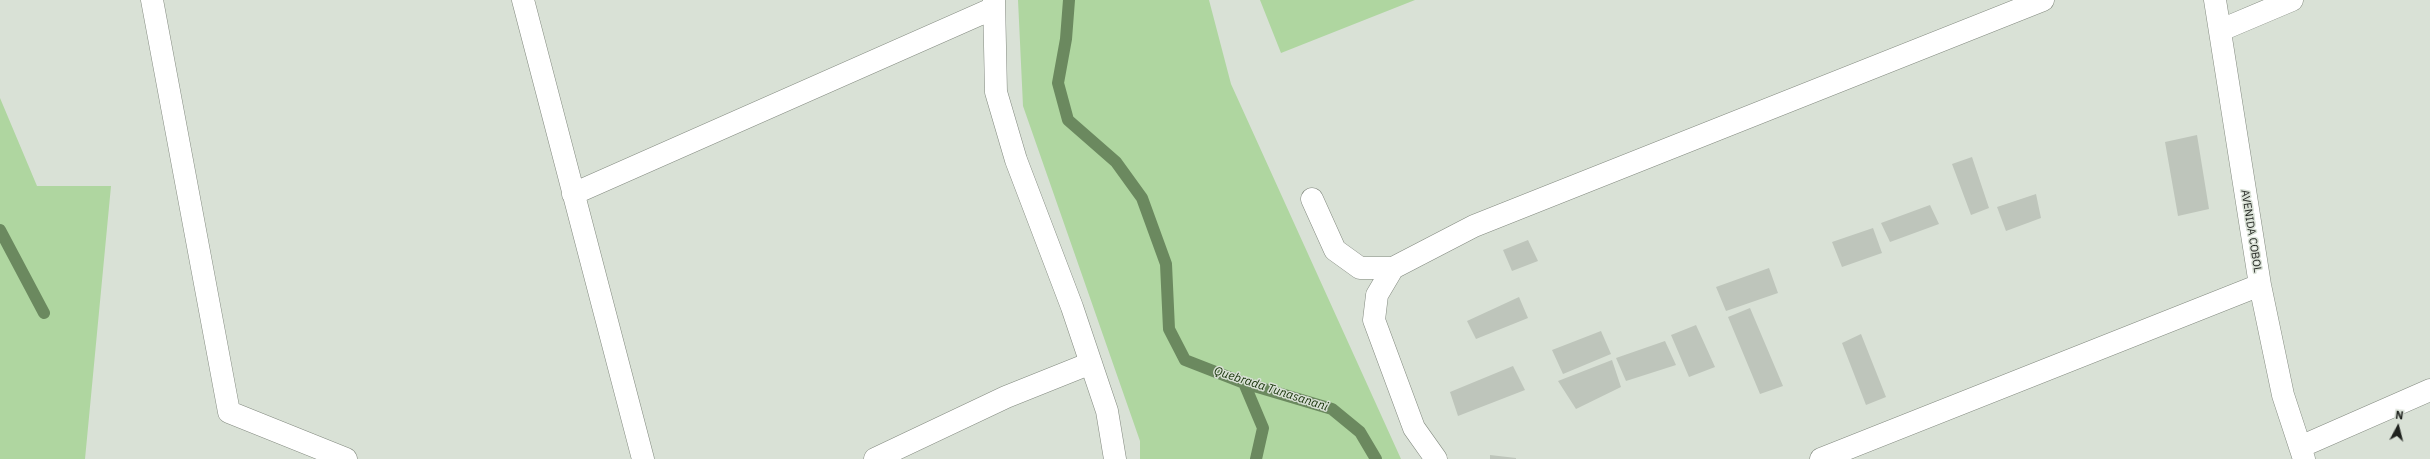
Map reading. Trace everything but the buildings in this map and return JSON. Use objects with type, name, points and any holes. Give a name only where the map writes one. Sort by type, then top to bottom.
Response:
[{"type":"street","points":[[152,0],[229,412],[341,458]]},
{"type":"street","points":[[523,0],[572,194],[643,459]]},
{"type":"street","points":[[1312,199],[1336,250],[1360,268],[1392,268],[1474,226],[2043,0]]},
{"type":"street","name":"AVENIDA COBOL","points":[[2215,0],[2260,285],[2283,395],[2302,453]]},
{"type":"street","points":[[2220,30],[2292,0]]},
{"type":"street","points":[[572,194],[994,4],[996,92],[1016,160],[1072,307],[1107,411],[1114,459]]},
{"type":"street","points":[[1392,268],[1377,295],[1374,320],[1414,428],[1436,459]]},
{"type":"street","points":[[1821,459],[2260,285]]},
{"type":"street","points":[[875,459],[1006,397],[1091,362]]},
{"type":"street","points":[[2302,453],[2430,390]]},
{"type":"green space","points":[[1018,0],[1209,0],[1231,84],[1401,459],[1140,459],[1140,441],[1023,106]]},
{"type":"green space","points":[[1260,0],[1415,0],[1281,53]]},
{"type":"green space","points":[[0,98],[37,186],[111,186],[85,459],[0,459]]},
{"type":"waterway","name":"Quebrada Tunasanani","points":[[1069,0],[1066,39],[1058,83],[1068,120],[1116,162],[1142,198],[1166,264],[1169,329],[1185,360],[1244,383],[1332,409],[1360,432],[1376,459]]},
{"type":"waterway","points":[[0,230],[44,313]]},
{"type":"waterway","points":[[1244,383],[1263,428],[1256,459]]}]
